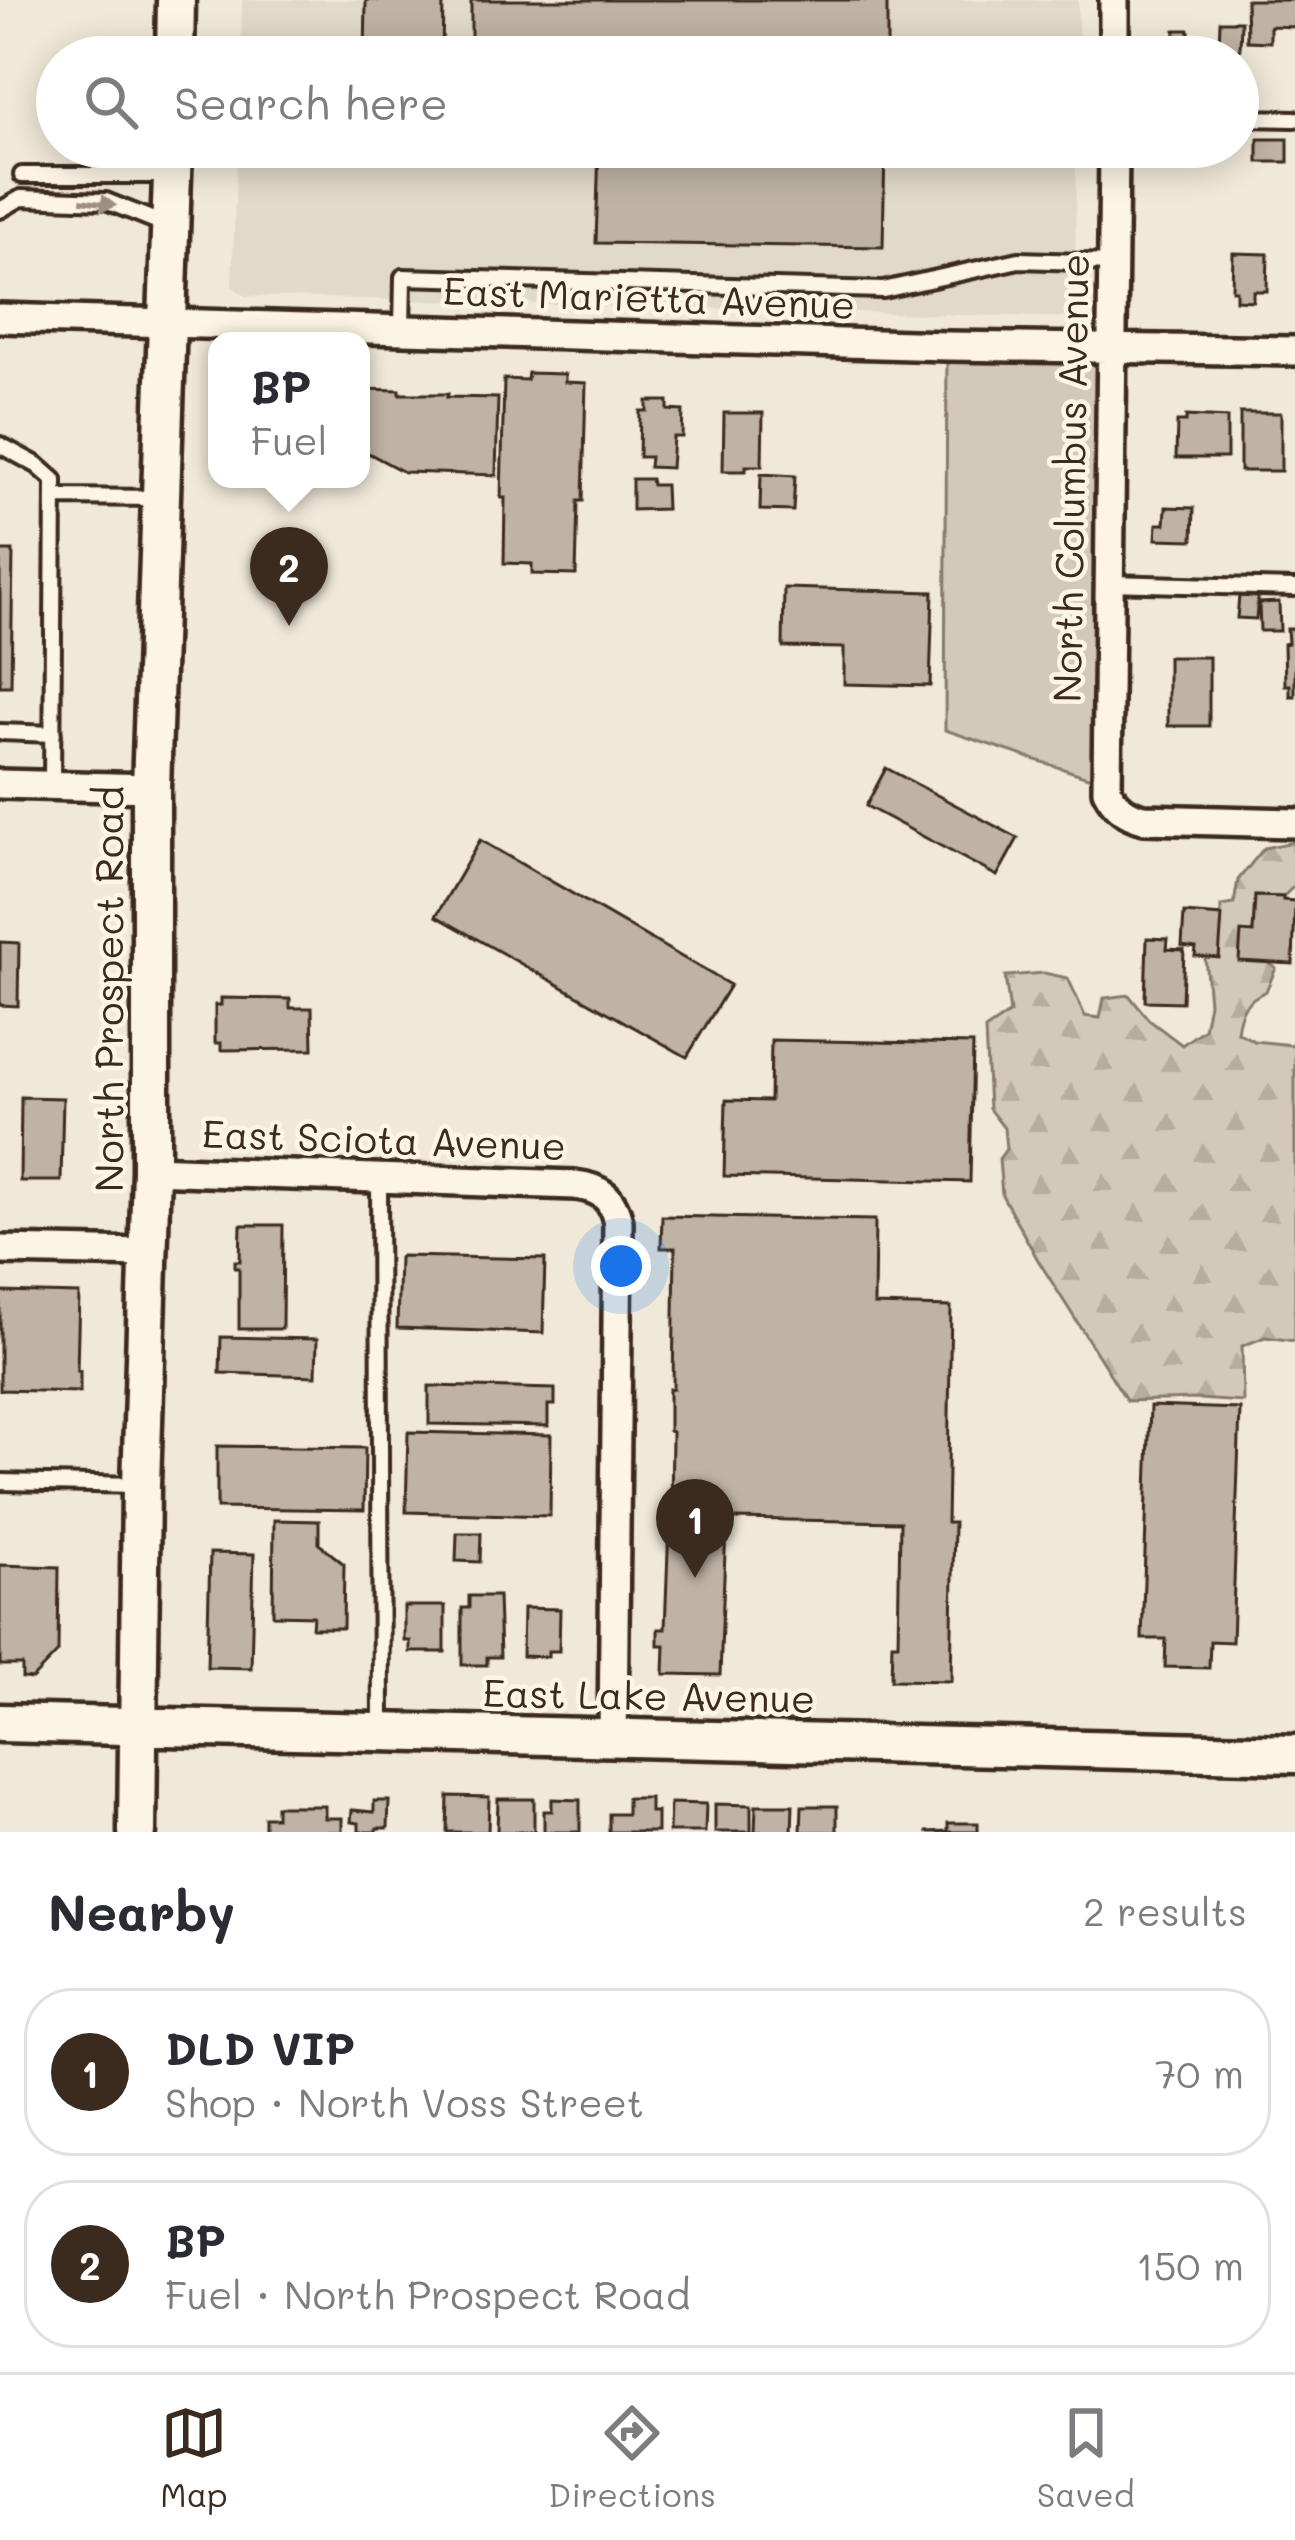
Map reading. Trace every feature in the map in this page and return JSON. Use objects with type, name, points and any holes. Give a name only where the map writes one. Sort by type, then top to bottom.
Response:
[{"type":"main road","points":[[175,36],[176,0]]},
{"type":"main road","name":"North Prospect Road","points":[[137,1832],[151,1170],[151,788],[172,168]]},
{"type":"main road","name":"East Lake Avenue","points":[[0,1723],[1295,1754]]},
{"type":"street","points":[[1114,0],[1114,36]]},
{"type":"street","name":"North Columbus Avenue","points":[[1114,168],[1107,790],[1118,806],[1144,818],[1295,823]]},
{"type":"street","name":"East Marietta Avenue","points":[[0,318],[947,346],[1295,351]]},
{"type":"street","points":[[0,784],[151,788]]},
{"type":"street","name":"East Sciota Avenue","points":[[151,1170],[575,1185],[596,1189],[610,1199],[618,1222],[613,1737]]},
{"type":"street","points":[[0,1250],[148,1253]]},
{"type":"lane","points":[[1259,118],[1295,119]]},
{"type":"lane","points":[[22,175],[97,168]]},
{"type":"lane","points":[[0,210],[21,198],[106,201],[170,226]]},
{"type":"lane","points":[[402,329],[403,277],[884,290],[1019,260],[1113,263]]},
{"type":"lane","points":[[0,445],[54,480],[52,785]]},
{"type":"lane","points":[[55,497],[162,498]]},
{"type":"lane","points":[[1108,583],[1295,588]]},
{"type":"lane","points":[[0,732],[53,734]]},
{"type":"lane","points":[[379,1178],[381,1731]]},
{"type":"lane","points":[[0,1482],[141,1484]]},
{"type":"shaded area","points":[[242,0],[1078,0],[1078,36],[241,36]]},
{"type":"shaded area","points":[[236,168],[1076,168],[1075,318],[246,296],[232,286]]},
{"type":"green space","points":[[947,346],[1110,347],[1106,783],[945,730]]},
{"type":"green space","points":[[1293,842],[1295,885],[1283,897],[1255,896],[1253,933],[1241,933],[1240,960],[1266,962],[1276,968],[1266,991],[1245,1007],[1237,1032],[1254,1041],[1292,1045],[1295,1031],[1295,1341],[1265,1337],[1242,1346],[1243,1402],[1127,1401],[1002,1195],[999,1159],[1006,1149],[1004,1128],[989,1109],[985,1030],[1010,1013],[1005,976],[1044,973],[1068,978],[1085,1016],[1100,1018],[1104,998],[1129,995],[1149,1020],[1182,1045],[1204,1029],[1209,1003],[1205,957],[1219,957],[1221,906],[1234,904],[1238,880],[1264,848]]},
{"type":"building","points":[[366,0],[443,0],[442,36],[365,36]]},
{"type":"building","points":[[471,0],[887,0],[887,36],[471,36]]},
{"type":"building","points":[[1246,0],[1295,0],[1295,27],[1270,26],[1270,42],[1247,36]]},
{"type":"building","points":[[1220,21],[1241,21],[1240,36],[1219,36]]},
{"type":"building","points":[[1259,139],[1288,139],[1288,162],[1259,162]]},
{"type":"building","points":[[598,168],[885,168],[883,247],[596,243]]},
{"type":"building","points":[[1233,253],[1268,254],[1267,291],[1253,291],[1253,301],[1236,300]]},
{"type":"building","points":[[528,373],[565,374],[565,382],[586,383],[576,575],[532,574],[532,564],[504,563],[504,379],[527,380]]},
{"type":"building","points":[[370,389],[498,398],[496,475],[404,472],[370,454]]},
{"type":"building","points":[[647,401],[668,401],[668,410],[683,411],[682,437],[673,437],[671,468],[649,467],[650,457],[639,457],[640,411],[647,411]]},
{"type":"building","points":[[724,413],[763,413],[762,466],[723,471]]},
{"type":"building","points":[[1240,413],[1281,413],[1281,471],[1240,471]]},
{"type":"building","points":[[1186,416],[1227,418],[1227,458],[1176,458],[1177,422],[1186,422]]},
{"type":"building","points":[[761,474],[795,476],[793,511],[760,510]]},
{"type":"building","points":[[632,479],[665,485],[666,509],[632,510]]},
{"type":"building","points":[[1166,507],[1194,508],[1193,540],[1156,539],[1157,524],[1165,524]]},
{"type":"building","points":[[0,551],[13,551],[11,686],[0,686]]},
{"type":"building","points":[[784,588],[933,592],[930,686],[844,684],[844,648],[783,647]]},
{"type":"building","points":[[1239,596],[1258,597],[1256,619],[1237,618]]},
{"type":"building","points":[[1279,602],[1280,631],[1260,631],[1259,603]]},
{"type":"building","points":[[1287,629],[1295,629],[1295,696],[1290,696],[1290,685],[1285,685]]},
{"type":"building","points":[[1168,657],[1209,657],[1209,726],[1168,726]]},
{"type":"building","points":[[886,768],[1018,838],[997,876],[866,806]]},
{"type":"building","points":[[480,840],[730,985],[687,1057],[436,916]]},
{"type":"building","points":[[1255,896],[1295,901],[1293,964],[1239,961],[1241,932],[1253,933]]},
{"type":"building","points":[[1184,913],[1222,916],[1219,958],[1195,956],[1196,948],[1182,946]]},
{"type":"building","points":[[1147,938],[1168,939],[1167,949],[1184,950],[1182,1002],[1145,1001]]},
{"type":"building","points":[[0,942],[19,943],[18,1006],[0,1005]]},
{"type":"building","points":[[221,998],[290,999],[290,1008],[312,1008],[313,1049],[221,1050],[221,1043],[215,1043],[215,1005],[221,1005]]},
{"type":"building","points":[[771,1040],[973,1044],[970,1182],[724,1176],[726,1100],[770,1101]]},
{"type":"building","points":[[21,1097],[63,1098],[61,1181],[20,1181]]},
{"type":"building","points":[[662,1216],[875,1220],[874,1305],[951,1307],[947,1523],[954,1523],[951,1681],[891,1680],[892,1643],[898,1643],[900,1522],[671,1518],[669,1389],[673,1389],[675,1248],[661,1248]]},
{"type":"building","points":[[241,1225],[283,1225],[282,1329],[239,1329],[235,1261],[240,1261]]},
{"type":"building","points":[[401,1256],[545,1259],[543,1333],[397,1328]]},
{"type":"building","points":[[0,1292],[79,1294],[80,1392],[0,1390]]},
{"type":"building","points":[[221,1337],[317,1339],[316,1376],[220,1373]]},
{"type":"building","points":[[429,1386],[555,1389],[555,1405],[548,1405],[548,1426],[429,1424]]},
{"type":"building","points":[[1150,1406],[1240,1409],[1232,1642],[1210,1641],[1209,1668],[1165,1667],[1166,1639],[1142,1639]]},
{"type":"building","points":[[408,1432],[551,1435],[550,1516],[406,1512]]},
{"type":"building","points":[[217,1446],[365,1448],[364,1510],[217,1508]]},
{"type":"building","points":[[274,1520],[319,1521],[319,1544],[344,1564],[343,1628],[312,1628],[313,1616],[273,1615]]},
{"type":"building","points":[[669,1525],[726,1528],[720,1675],[664,1674],[665,1645],[658,1645],[658,1629],[665,1629]]},
{"type":"building","points":[[457,1533],[481,1533],[480,1562],[456,1561]]},
{"type":"building","points":[[210,1553],[254,1554],[251,1668],[207,1667]]},
{"type":"building","points":[[0,1565],[59,1567],[58,1652],[32,1679],[22,1678],[22,1665],[0,1665]]},
{"type":"building","points":[[469,1596],[498,1596],[500,1657],[487,1657],[487,1665],[462,1665],[462,1608],[469,1608]]},
{"type":"building","points":[[404,1606],[445,1606],[445,1652],[410,1652],[410,1641],[404,1641]]},
{"type":"building","points":[[523,1608],[560,1609],[559,1651],[548,1651],[548,1657],[522,1656]]},
{"type":"building","points":[[448,1796],[489,1797],[488,1832],[447,1832]]},
{"type":"building","points":[[627,1798],[650,1798],[650,1812],[657,1812],[657,1832],[609,1832],[609,1814],[627,1814]]},
{"type":"building","points":[[498,1799],[534,1799],[534,1832],[497,1832]]},
{"type":"building","points":[[552,1799],[580,1800],[580,1832],[544,1832],[544,1811],[552,1811]]},
{"type":"building","points":[[374,1801],[389,1801],[388,1828],[359,1832],[359,1823],[351,1822],[352,1810],[374,1812]]},
{"type":"building","points":[[670,1803],[706,1804],[705,1832],[669,1832]]},
{"type":"building","points":[[715,1804],[751,1805],[751,1832],[715,1832]]},
{"type":"building","points":[[756,1805],[793,1805],[792,1832],[755,1832]]},
{"type":"building","points":[[276,1806],[325,1806],[325,1818],[342,1818],[342,1832],[264,1832],[264,1817],[276,1817]]},
{"type":"building","points":[[802,1806],[837,1806],[837,1832],[801,1832]]},
{"type":"building","points":[[948,1823],[978,1823],[978,1832],[926,1832],[948,1831]]},
{"type":"place","name":"BP","points":[[289,626]]},
{"type":"place","name":"DLD VIP","points":[[695,1578]]}]
